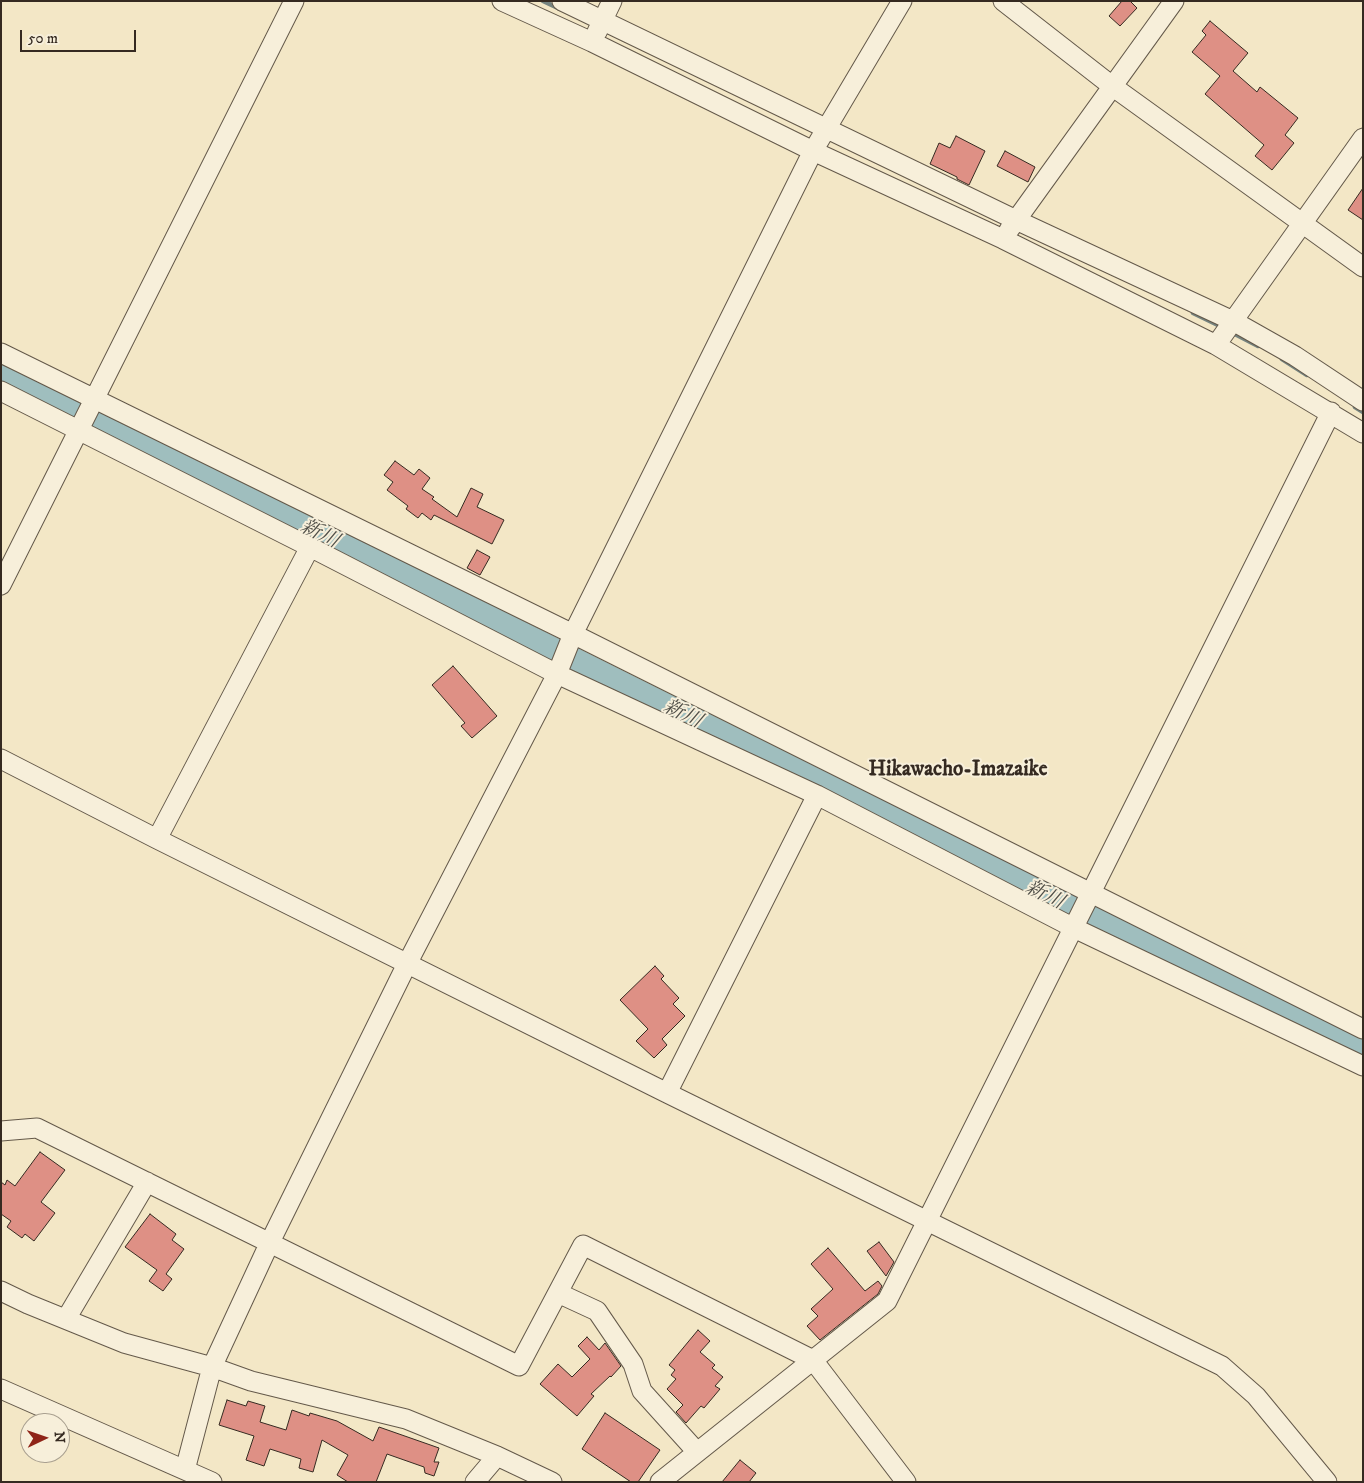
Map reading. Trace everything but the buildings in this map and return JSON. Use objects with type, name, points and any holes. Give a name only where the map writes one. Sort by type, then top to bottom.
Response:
[{"type":"street","points":[[1,585],[94,403],[294,1]]},
{"type":"street","points":[[502,1],[592,42],[813,151],[1002,239],[1216,345],[1330,412],[1359,422]]},
{"type":"street","points":[[562,1],[827,127],[1016,220],[1233,321],[1295,356],[1363,401]]},
{"type":"street","points":[[592,42],[612,1]]},
{"type":"street","points":[[185,1470],[212,1367],[270,1242],[407,964],[557,674],[570,640],[813,151],[902,1]]},
{"type":"street","points":[[1003,1],[1027,8],[1112,86],[1363,267]]},
{"type":"street","points":[[1002,239],[1174,1]]},
{"type":"street","points":[[1216,345],[1363,138]]},
{"type":"street","points":[[1,353],[94,403],[1089,898],[1363,1029]]},
{"type":"street","points":[[1,392],[310,547],[557,674],[817,795],[1074,928],[1363,1066]]},
{"type":"street","points":[[660,1482],[887,1301],[1330,412]]},
{"type":"street","points":[[157,839],[310,547]]},
{"type":"street","points":[[1,759],[407,964],[1222,1366],[1256,1396],[1327,1482]]},
{"type":"street","points":[[667,1093],[817,795]]},
{"type":"street","points":[[1,1131],[37,1128],[519,1366],[583,1245],[813,1360],[906,1482]]},
{"type":"street","points":[[66,1319],[147,1182]]},
{"type":"street","points":[[1,1291],[124,1343],[212,1367],[251,1381],[406,1419],[497,1456],[552,1482]]},
{"type":"street","points":[[558,1293],[596,1311],[633,1364],[642,1391],[697,1452]]},
{"type":"street","points":[[1,1388],[212,1482]]},
{"type":"street","points":[[475,1482],[497,1456]]},
{"type":"waterway","points":[[543,1],[560,9]]},
{"type":"waterway","points":[[1193,313],[1222,327]]},
{"type":"waterway","points":[[1231,332],[1258,346]]},
{"type":"waterway","points":[[1282,359],[1307,375]]},
{"type":"waterway","name":"新川","points":[[1,376],[1084,916],[1087,914],[1363,1049]]},
{"type":"waterway","points":[[1355,407],[1363,412]]},
{"type":"district","name":"Hikawacho-Imazaike","points":[[958,771]]}]
